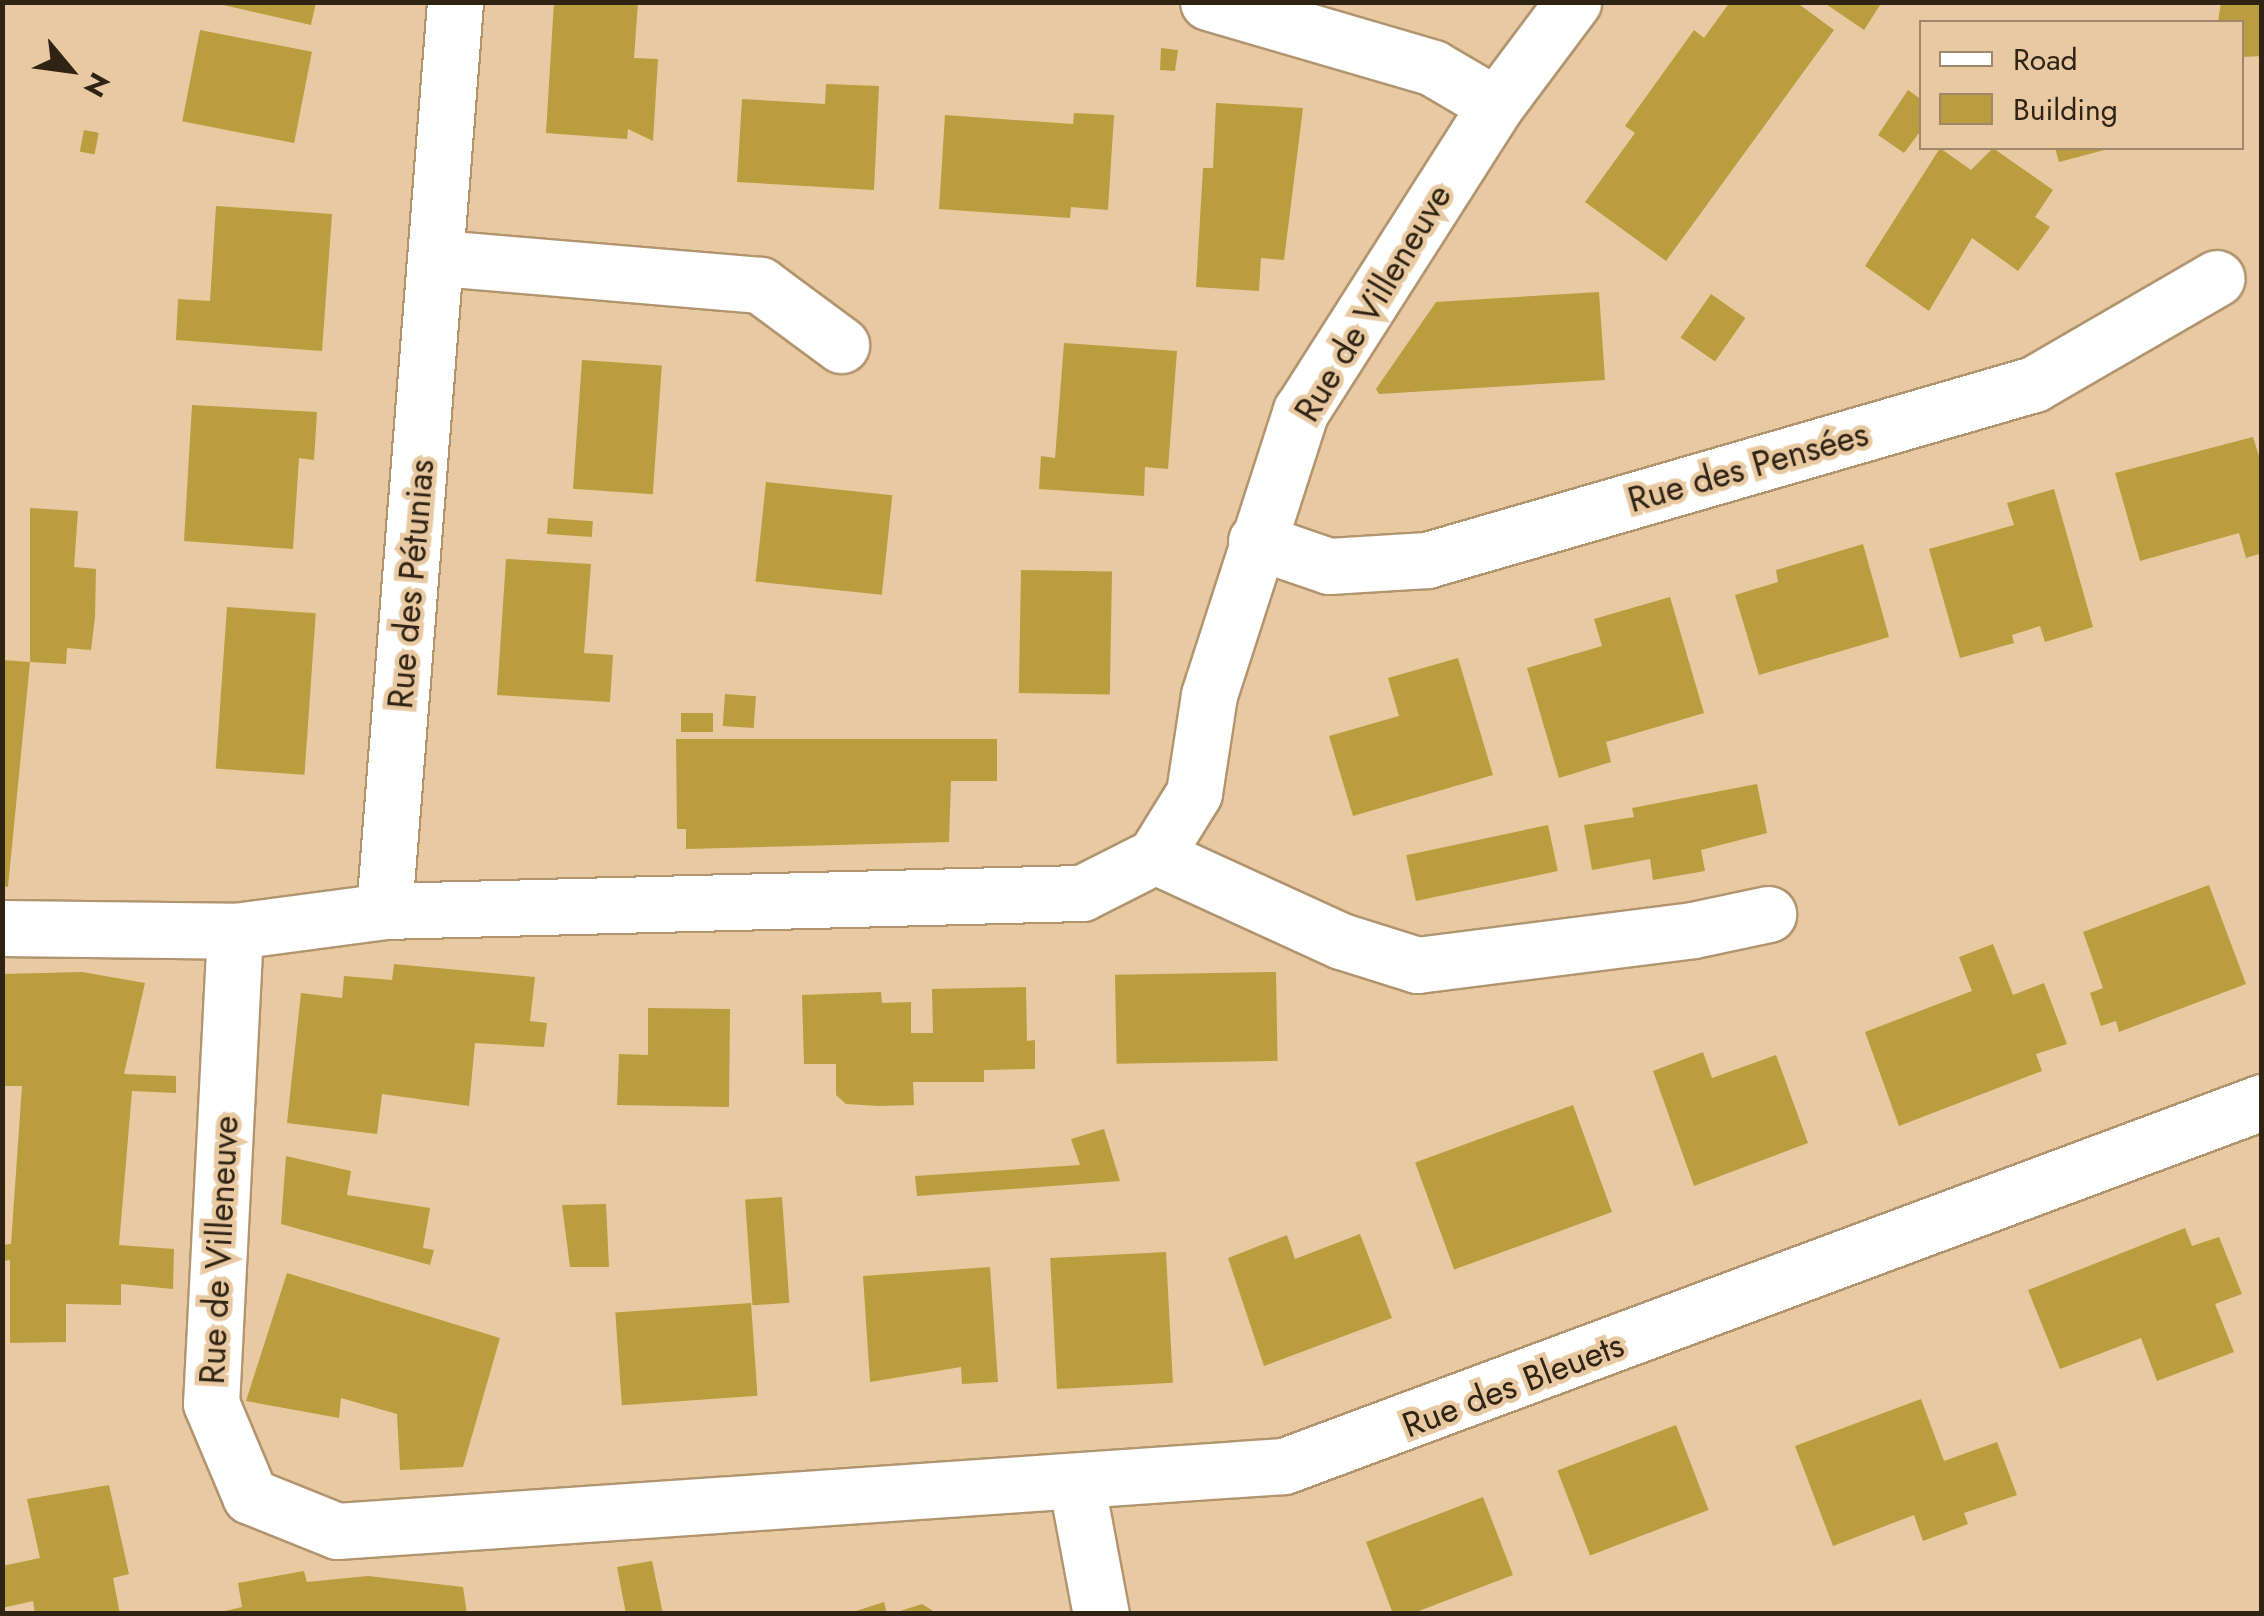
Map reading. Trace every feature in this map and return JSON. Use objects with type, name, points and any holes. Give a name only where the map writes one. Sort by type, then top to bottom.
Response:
[{"type":"street","name":"Rue des Pétunias","points":[[384,910],[439,258],[455,2]]},
{"type":"street","points":[[1208,2],[1433,68],[1496,105]]},
{"type":"street","name":"Rue de Villeneuve","points":[[1155,856],[1194,793],[1209,695],[1256,541],[1309,398],[1496,105],[1572,2]]},
{"type":"street","points":[[439,258],[760,284],[841,345]]},
{"type":"street","name":"Rue des Pensées","points":[[1256,541],[1329,566],[1426,560],[2034,384],[2217,278]]},
{"type":"street","points":[[2,928],[235,931],[384,910],[1082,894],[1155,856],[1341,941],[1417,966],[1694,930],[1768,914]]},
{"type":"street","name":"Rue de Villeneuve","points":[[235,931],[211,1403],[250,1496],[337,1531],[728,1504]]},
{"type":"street","name":"Rue des Bleuets","points":[[728,1504],[1284,1466],[1332,1453],[2262,1102]]},
{"type":"street","points":[[1076,1481],[1101,1614]]},
{"type":"building","points":[[210,2],[316,2],[311,25]]},
{"type":"building","points":[[554,2],[638,2],[634,58],[658,59],[653,141],[628,129],[627,139],[546,133]]},
{"type":"building","points":[[1730,2],[1796,2],[1834,30],[1666,261],[1585,202],[1635,133],[1625,126],[1694,30],[1704,38]]},
{"type":"building","points":[[1823,2],[1882,2],[1864,30]]},
{"type":"building","points":[[2221,2],[2262,2],[2262,56],[2244,57],[2244,20],[2218,20]]},
{"type":"building","points":[[200,30],[312,52],[294,143],[182,121]]},
{"type":"building","points":[[1161,48],[1178,50],[1175,71],[1160,70]]},
{"type":"building","points":[[826,84],[879,86],[874,190],[737,182],[742,99],[825,104]]},
{"type":"building","points":[[1908,90],[1919,98],[1919,133],[1904,153],[1878,135]]},
{"type":"building","points":[[1216,103],[1303,108],[1284,260],[1261,258],[1259,291],[1196,287],[1203,168],[1213,168]]},
{"type":"building","points":[[1074,113],[1114,115],[1108,210],[1071,207],[1070,218],[939,209],[945,115],[1073,124]]},
{"type":"building","points":[[84,130],[99,133],[95,154],[80,152]]},
{"type":"building","points":[[1939,150],[1971,170],[1991,150],[1996,150],[2053,190],[2035,217],[2050,227],[2018,271],[1972,238],[1929,311],[1865,266]]},
{"type":"building","points":[[2056,150],[2104,150],[2059,162]]},
{"type":"building","points":[[216,206],[332,214],[322,351],[176,340],[178,299],[210,301]]},
{"type":"building","points":[[1599,292],[1605,380],[1379,394],[1376,389],[1436,302]]},
{"type":"building","points":[[1711,294],[1745,318],[1715,362],[1681,337]]},
{"type":"building","points":[[1064,343],[1177,351],[1168,469],[1145,467],[1144,496],[1039,489],[1041,456],[1055,458]]},
{"type":"building","points":[[582,360],[662,366],[653,494],[573,489]]},
{"type":"building","points":[[192,405],[317,412],[314,460],[299,458],[293,549],[184,541]]},
{"type":"building","points":[[2253,437],[2262,466],[2262,553],[2246,558],[2239,533],[2140,561],[2115,473]]},
{"type":"building","points":[[766,482],[892,495],[882,595],[756,581]]},
{"type":"building","points":[[2054,489],[2093,627],[2045,642],[2040,626],[2012,635],[2014,643],[1960,658],[1929,549],[2014,525],[2007,503]]},
{"type":"building","points":[[30,508],[78,511],[74,567],[96,569],[91,650],[67,648],[66,664],[30,662]]},
{"type":"building","points":[[548,518],[593,521],[592,537],[547,534]]},
{"type":"building","points":[[1863,544],[1889,637],[1759,675],[1735,595],[1778,582],[1776,570]]},
{"type":"building","points":[[506,559],[591,564],[584,653],[613,655],[610,702],[497,695]]},
{"type":"building","points":[[1021,570],[1112,572],[1110,695],[1019,693]]},
{"type":"building","points":[[1670,597],[1704,713],[1606,742],[1611,762],[1559,778],[1527,668],[1602,646],[1594,619]]},
{"type":"building","points":[[227,607],[316,613],[304,775],[216,769]]},
{"type":"building","points":[[1458,658],[1493,775],[1353,816],[1329,736],[1399,716],[1388,678]]},
{"type":"building","points":[[2,660],[30,662],[8,887],[2,886]]},
{"type":"building","points":[[725,694],[756,696],[754,728],[723,726]]},
{"type":"building","points":[[681,713],[713,713],[713,732],[681,732]]},
{"type":"building","points":[[676,739],[997,739],[997,781],[951,781],[949,842],[686,849],[686,829],[677,829]]},
{"type":"building","points":[[1757,784],[1767,833],[1701,850],[1705,871],[1653,880],[1650,859],[1592,870],[1584,825],[1634,817],[1632,808]]},
{"type":"building","points":[[1548,825],[1558,871],[1416,901],[1406,855]]},
{"type":"building","points":[[2209,885],[2246,984],[2119,1032],[2116,1021],[2101,1026],[2090,993],[2103,988],[2083,932]]},
{"type":"building","points":[[1993,944],[2013,995],[2044,983],[2067,1044],[2036,1054],[2042,1071],[1899,1126],[1865,1032],[1972,991],[1959,957]]},
{"type":"building","points":[[394,964],[535,977],[530,1021],[547,1023],[544,1047],[475,1043],[469,1106],[382,1094],[377,1134],[287,1123],[301,993],[342,998],[344,976],[392,980]]},
{"type":"building","points":[[82,972],[145,983],[124,1074],[176,1076],[176,1093],[132,1091],[119,1245],[174,1249],[173,1289],[121,1284],[121,1305],[66,1304],[66,1342],[10,1343],[10,1260],[2,1261],[2,1245],[11,1244],[22,1086],[2,1086],[2,974]]},
{"type":"building","points":[[1276,972],[1278,1061],[1117,1064],[1115,975]]},
{"type":"building","points":[[1026,987],[1027,1041],[1035,1040],[1035,1069],[984,1070],[984,1082],[913,1082],[914,1105],[879,1106],[846,1104],[836,1095],[836,1064],[804,1064],[802,995],[881,992],[882,1003],[911,1002],[911,1033],[933,1033],[932,989]]},
{"type":"building","points":[[648,1008],[730,1009],[729,1107],[617,1105],[619,1054],[648,1055]]},
{"type":"building","points":[[1703,1052],[1712,1078],[1776,1055],[1808,1143],[1694,1186],[1653,1071]]},
{"type":"building","points":[[1573,1105],[1612,1212],[1454,1270],[1415,1162]]},
{"type":"building","points":[[1104,1129],[1120,1181],[917,1196],[915,1176],[1080,1165],[1071,1139]]},
{"type":"building","points":[[286,1156],[351,1171],[347,1195],[430,1208],[423,1248],[434,1250],[430,1265],[281,1224]]},
{"type":"building","points":[[782,1197],[789,1303],[752,1305],[745,1200]]},
{"type":"building","points":[[606,1204],[609,1267],[570,1267],[562,1205]]},
{"type":"building","points":[[2185,1228],[2192,1246],[2219,1237],[2242,1294],[2215,1304],[2234,1352],[2157,1381],[2141,1338],[2060,1369],[2028,1290]]},
{"type":"building","points":[[1360,1234],[1392,1318],[1264,1366],[1228,1258],[1287,1235],[1295,1259]]},
{"type":"building","points":[[1166,1252],[1173,1383],[1057,1389],[1050,1258]]},
{"type":"building","points":[[990,1267],[998,1382],[962,1384],[961,1367],[870,1382],[863,1276]]},
{"type":"building","points":[[287,1273],[500,1338],[463,1467],[400,1470],[397,1414],[341,1398],[339,1418],[246,1401]]},
{"type":"building","points":[[751,1303],[757,1396],[622,1405],[615,1312]]},
{"type":"building","points":[[1921,1399],[1944,1461],[1997,1442],[2017,1495],[1964,1513],[1968,1524],[1923,1541],[1914,1515],[1833,1546],[1795,1446]]},
{"type":"building","points":[[1676,1425],[1709,1510],[1590,1555],[1557,1471]]},
{"type":"building","points":[[109,1485],[129,1574],[113,1578],[120,1614],[35,1614],[33,1601],[2,1608],[2,1566],[40,1558],[27,1499]]},
{"type":"building","points":[[1483,1497],[1513,1575],[1411,1614],[1393,1614],[1366,1542]]},
{"type":"building","points":[[652,1561],[663,1614],[626,1614],[617,1567]]},
{"type":"building","points":[[304,1571],[307,1582],[368,1576],[463,1587],[467,1614],[212,1614],[242,1607],[238,1583]]},
{"type":"building","points":[[884,1602],[887,1614],[850,1614],[850,1613]]},
{"type":"building","points":[[922,1604],[938,1614],[894,1614],[894,1613]]}]
